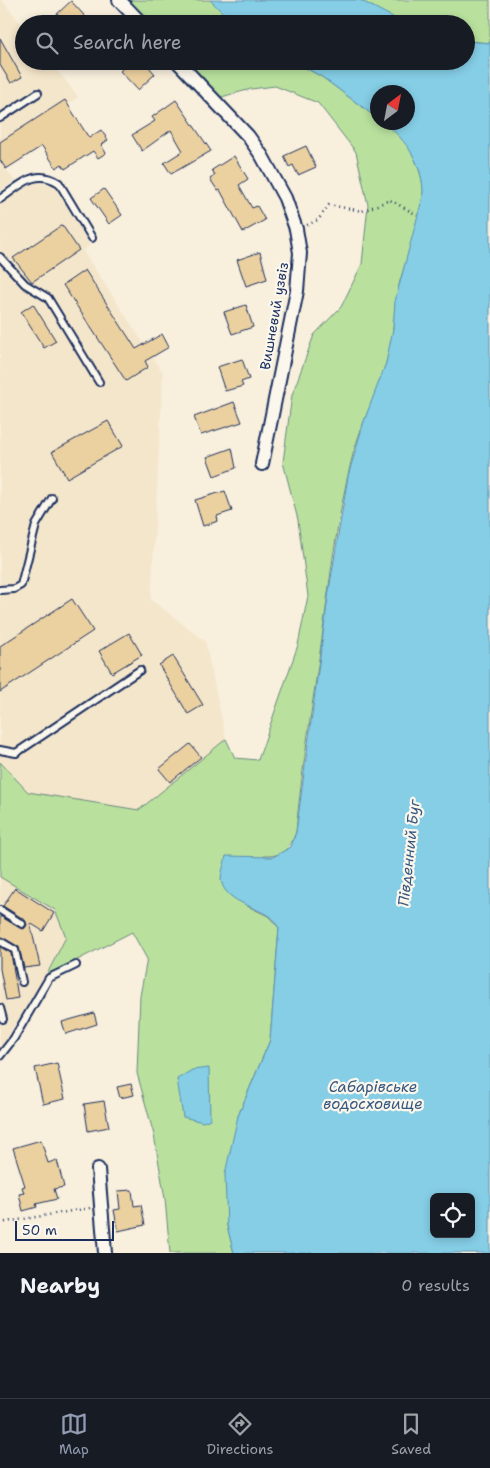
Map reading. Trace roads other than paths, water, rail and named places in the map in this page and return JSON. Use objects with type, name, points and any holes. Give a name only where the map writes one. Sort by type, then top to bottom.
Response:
[{"type":"street","points":[[119,0],[133,15]]},
{"type":"street","name":"Вишневий узвіз","points":[[186,70],[248,136],[262,156],[285,198],[296,228],[300,254],[297,291],[262,464]]},
{"type":"street","points":[[98,1169],[105,1253]]},
{"type":"lane","points":[[0,118],[38,93]]},
{"type":"lane","points":[[0,199],[32,178],[43,176],[51,178],[58,183],[92,238]]},
{"type":"lane","points":[[0,257],[25,284],[48,298],[99,382]]},
{"type":"lane","points":[[0,590],[6,591],[21,585],[36,525],[52,498]]},
{"type":"lane","points":[[0,750],[16,753],[140,670]]},
{"type":"lane","points":[[0,910],[22,924]]},
{"type":"lane","points":[[0,941],[15,950],[22,982]]},
{"type":"lane","points":[[0,1056],[14,1038],[49,978],[76,965]]},
{"type":"lane","points":[[0,1008],[3,1019]]},
{"type":"water","points":[[210,0],[360,0],[389,15],[225,15]]},
{"type":"water","name":"Сабарівське водосховище","points":[[475,42],[490,43],[490,1253],[234,1253],[227,1226],[225,1174],[238,1116],[270,1040],[279,928],[269,916],[240,902],[227,893],[221,879],[222,873],[226,856],[273,857],[291,847],[296,832],[329,590],[348,476],[364,421],[386,363],[393,329],[395,301],[423,196],[421,174],[417,164],[407,146],[392,130],[415,130],[415,85],[370,85],[370,113],[322,77],[309,70],[475,70]]},
{"type":"water","points":[[209,1068],[210,1119],[203,1122],[183,1117],[177,1079],[192,1070]]},
{"type":"water label","name":"Південний Буг","points":[[409,853]]}]
